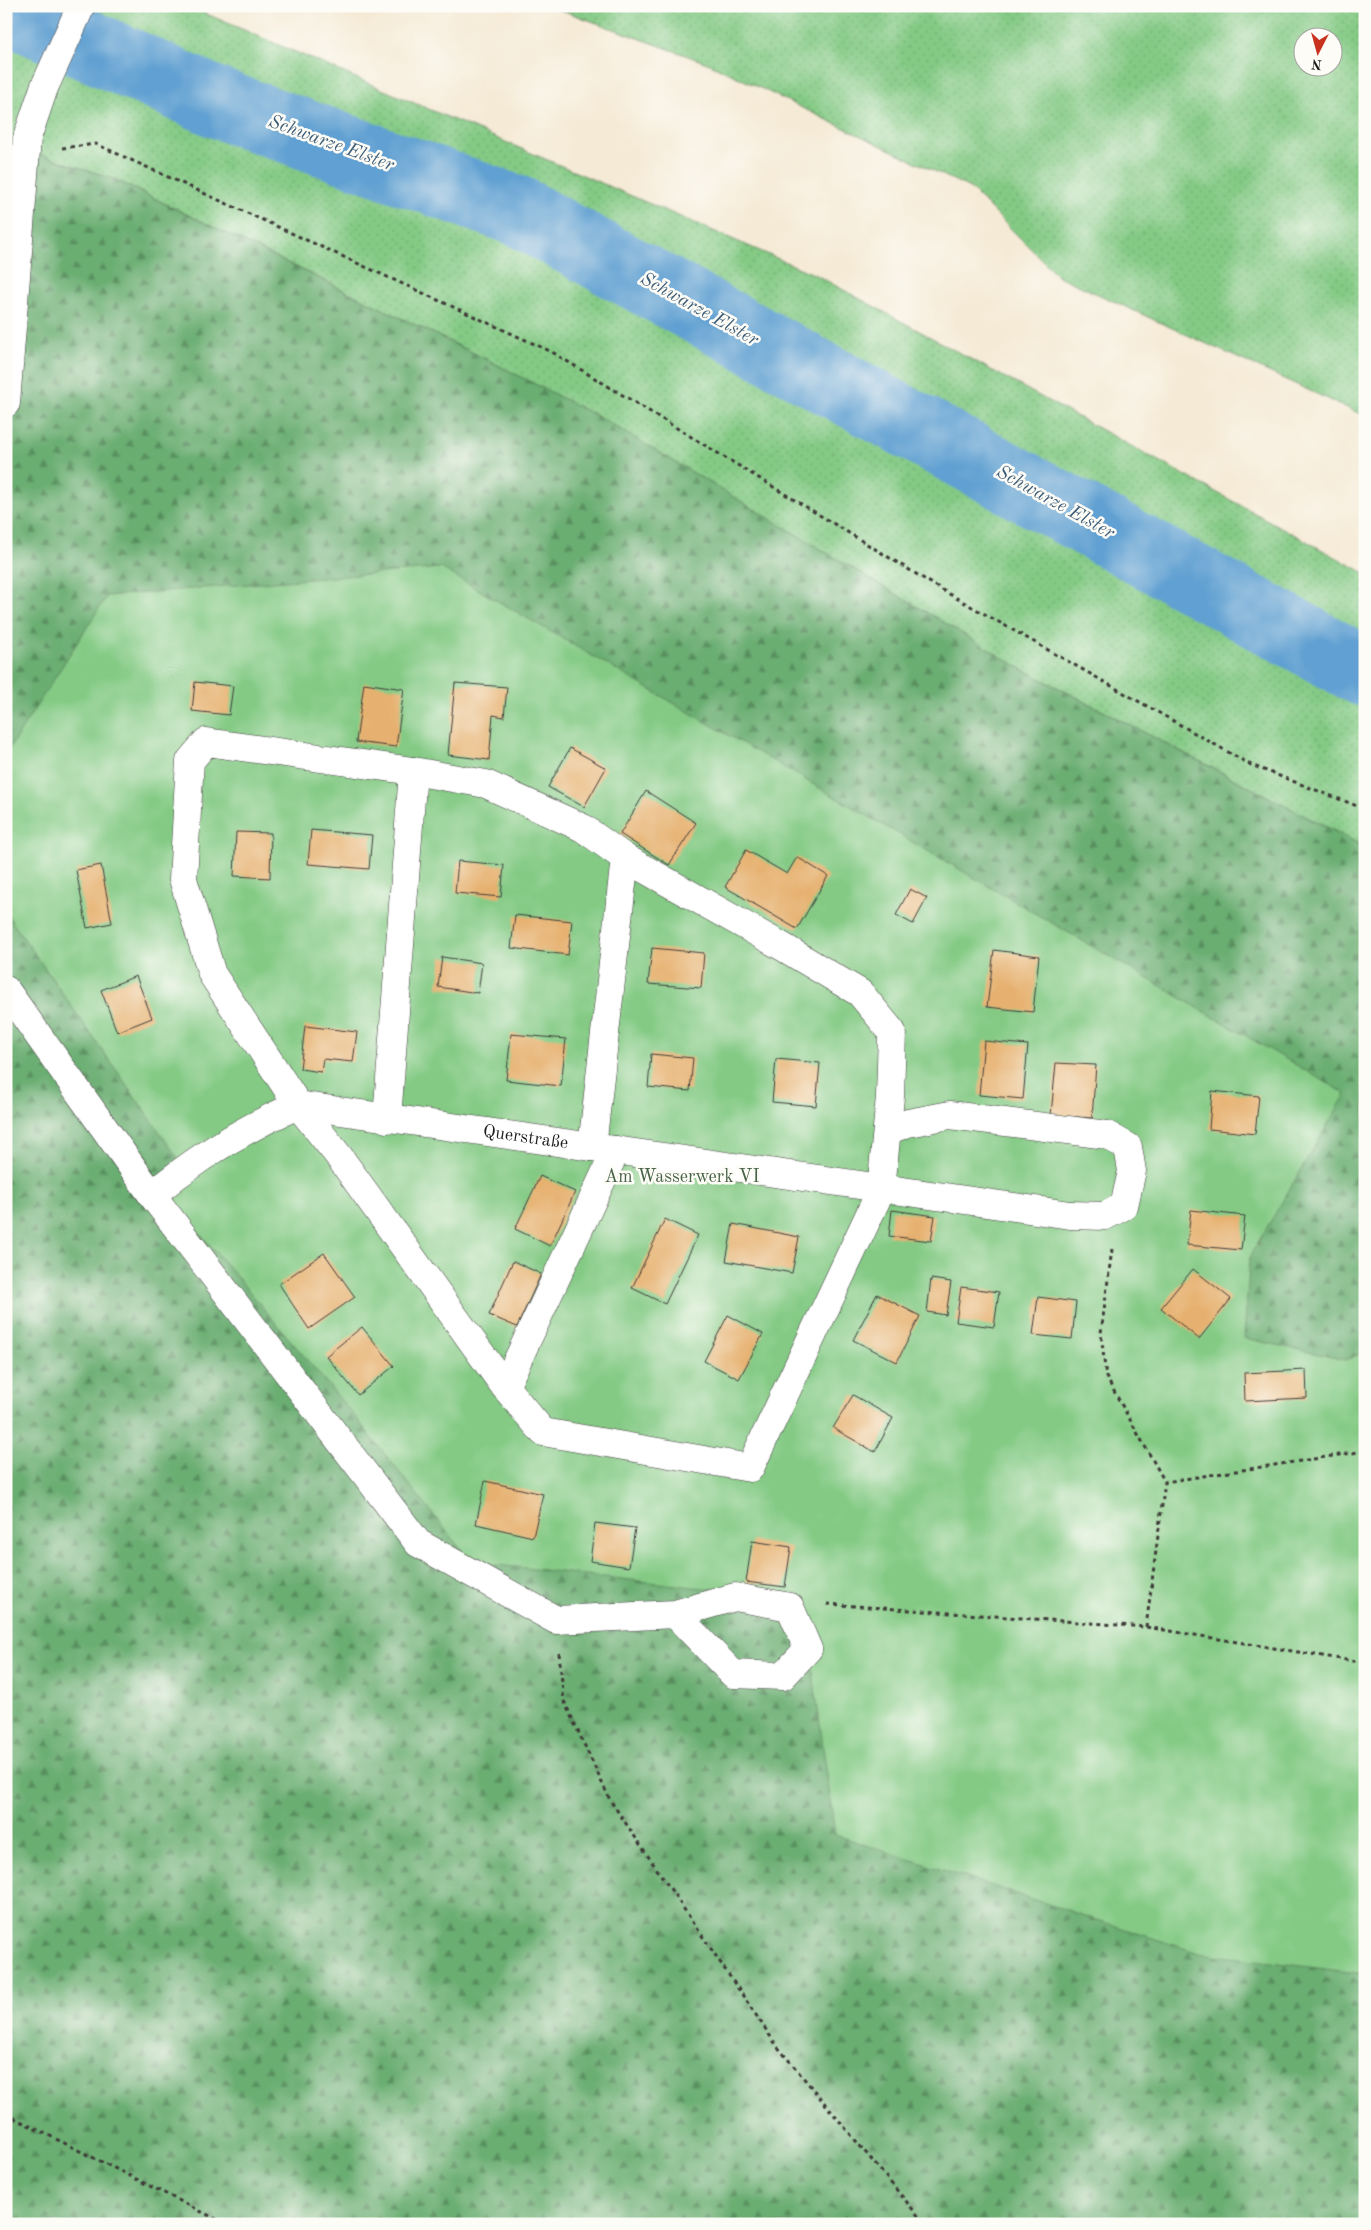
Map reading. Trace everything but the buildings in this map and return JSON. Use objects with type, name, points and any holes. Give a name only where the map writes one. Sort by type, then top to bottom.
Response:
[{"type":"lane","points":[[6,404],[27,138],[44,88],[81,6]]},
{"type":"lane","points":[[206,742],[413,771],[486,784],[583,828],[625,858],[783,946],[860,993],[892,1032],[890,1097],[881,1190],[750,1468],[543,1432],[505,1387],[338,1156],[298,1105],[212,974],[183,879],[190,760],[206,742]]},
{"type":"lane","points":[[387,1119],[413,771]]},
{"type":"lane","points":[[505,1387],[604,1148],[625,858]]},
{"type":"lane","points":[[6,990],[152,1195],[418,1543],[556,1620],[674,1614],[735,1597],[790,1607],[808,1649],[783,1676],[733,1674],[674,1614]]},
{"type":"lane","points":[[152,1195],[185,1168],[260,1122],[298,1105]]},
{"type":"lane","name":"Querstraße","points":[[298,1105],[604,1148],[881,1190],[1070,1215],[1105,1216],[1117,1210]]},
{"type":"lane","points":[[887,1131],[908,1123],[950,1115],[1107,1135],[1128,1147],[1132,1171],[1124,1206],[1117,1210]]},
{"type":"path","points":[[27,138],[62,148],[96,144],[552,352],[944,591],[1252,765],[1365,809]]},
{"type":"path","points":[[1117,1210],[1101,1333],[1106,1377],[1165,1482],[1146,1627]]},
{"type":"path","points":[[1165,1482],[1365,1452]]},
{"type":"path","points":[[790,1607],[830,1604],[1146,1627],[1365,1663]]},
{"type":"path","points":[[556,1620],[564,1700],[610,1800],[777,2046],[925,2224]]},
{"type":"path","points":[[6,2114],[226,2224]]},
{"type":"green space","points":[[6,6],[188,6],[816,275],[1365,573],[1365,847],[1020,668],[490,361],[114,179],[6,143]]},
{"type":"green space","points":[[550,6],[1365,6],[1365,416],[1058,276],[970,188],[710,64]]},
{"type":"green space","points":[[6,143],[114,179],[490,361],[603,419],[1020,668],[1365,847],[1365,2224],[6,2224]]},
{"type":"green space","name":"Am Wasserwerk VI","points":[[441,568],[1346,1094],[1250,1256],[1244,1338],[1346,1360],[1365,1352],[1365,1974],[1199,1953],[835,1835],[806,1621],[747,1593],[471,1562],[352,1413],[175,1204],[185,1168],[6,913],[7,752],[107,596]]},
{"type":"waterway","name":"Schwarze Elster","points":[[6,8],[220,104],[518,211],[1365,672]]}]
